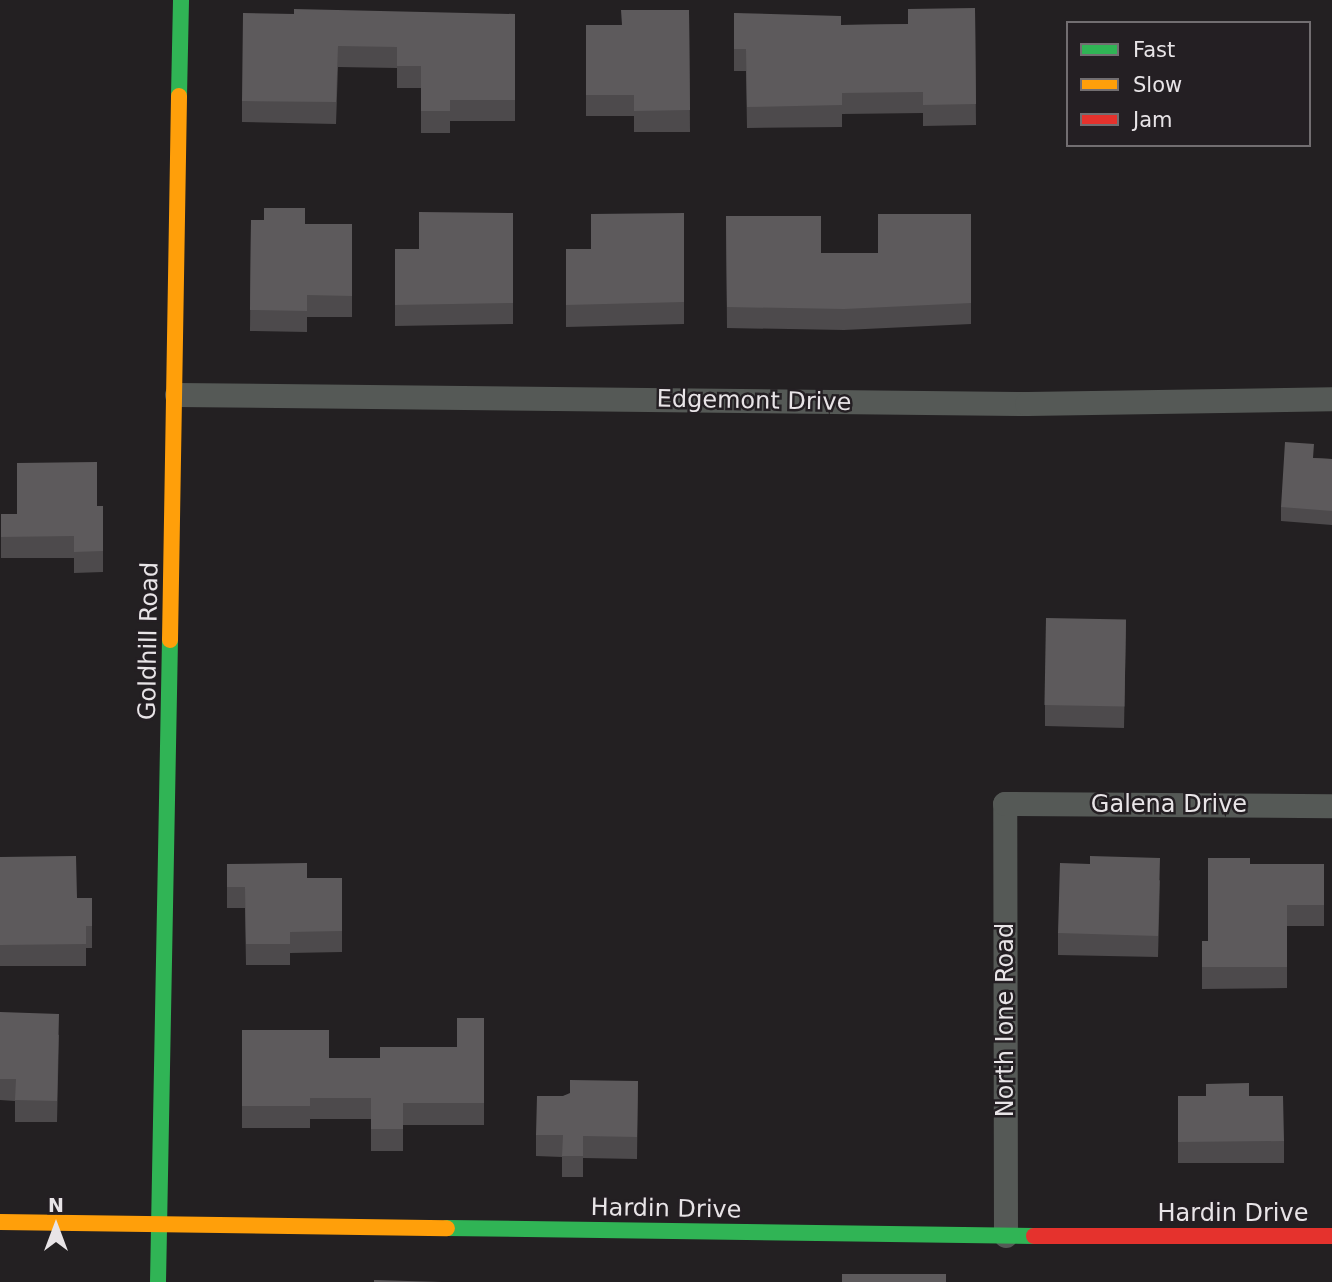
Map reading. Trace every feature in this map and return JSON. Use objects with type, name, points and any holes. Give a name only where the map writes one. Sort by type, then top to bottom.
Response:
[{"type":"street","name":"Goldhill Road","points":[[158,1282],[177,395],[181,0]]},
{"type":"street","name":"Edgemont Drive","points":[[177,395],[1027,404],[1332,399]]},
{"type":"street","name":"Galena Drive","points":[[1005,804],[1332,806]]},
{"type":"street","name":"North Ione Road","points":[[1005,804],[1006,1236]]},
{"type":"street","name":"Hardin Drive","points":[[0,1222],[1006,1236],[1332,1236]]},
{"type":"building","points":[[975,8],[976,104],[923,105],[923,92],[842,93],[842,105],[747,107],[746,49],[734,49],[734,13],[841,16],[841,25],[908,24],[908,9]]},
{"type":"building","points":[[294,9],[515,14],[515,100],[450,100],[450,111],[421,111],[421,66],[397,66],[397,47],[338,46],[336,102],[242,101],[243,13],[294,14]]},
{"type":"building","points":[[621,10],[689,10],[690,110],[634,111],[634,95],[586,95],[586,25],[622,25]]},
{"type":"building","points":[[264,208],[305,208],[305,224],[352,224],[352,296],[307,295],[307,311],[250,310],[251,220],[264,220]]},
{"type":"building","points":[[419,212],[513,213],[513,303],[395,305],[395,249],[419,249]]},
{"type":"building","points":[[684,213],[684,302],[566,305],[566,249],[591,249],[591,214]]},
{"type":"building","points":[[878,214],[971,214],[971,303],[844,309],[727,307],[726,216],[821,216],[821,253],[878,253]]},
{"type":"building","points":[[1285,442],[1314,444],[1313,458],[1332,459],[1332,511],[1281,507]]},
{"type":"building","points":[[97,462],[97,506],[103,506],[103,551],[74,552],[74,536],[1,537],[1,514],[17,514],[17,463]]},
{"type":"building","points":[[1046,618],[1126,619],[1124,706],[1044,705]]},
{"type":"building","points":[[76,856],[77,898],[92,898],[92,926],[86,926],[86,944],[0,945],[0,857]]},
{"type":"building","points":[[1090,856],[1160,858],[1158,936],[1058,933],[1060,863],[1090,864]]},
{"type":"building","points":[[1208,858],[1250,858],[1250,864],[1324,864],[1324,905],[1287,905],[1287,967],[1202,967],[1202,941],[1208,941]]},
{"type":"building","points":[[307,863],[307,878],[342,878],[342,931],[290,932],[290,944],[246,944],[245,887],[227,887],[227,864]]},
{"type":"building","points":[[0,1012],[59,1014],[57,1101],[15,1100],[16,1079],[0,1079]]},
{"type":"building","points":[[457,1018],[484,1018],[484,1103],[403,1103],[403,1129],[371,1129],[371,1098],[310,1098],[310,1106],[242,1106],[242,1030],[329,1030],[329,1058],[380,1058],[380,1047],[457,1047]]},
{"type":"building","points":[[570,1080],[638,1081],[637,1137],[583,1136],[583,1156],[562,1156],[563,1135],[536,1135],[537,1096],[563,1096],[570,1093]]},
{"type":"building","points":[[1249,1083],[1249,1096],[1283,1096],[1284,1141],[1178,1142],[1178,1096],[1206,1096],[1206,1084]]},
{"type":"building","points":[[842,1274],[946,1274],[946,1282],[842,1282]]},
{"type":"building","points":[[374,1280],[442,1282],[374,1282]]},
{"type":"traffic: fast","points":[[179,96],[181,0]]},
{"type":"traffic: fast","points":[[158,1282],[170,640]]},
{"type":"traffic: fast","points":[[447,1228],[1034,1236]]},
{"type":"traffic: slow","points":[[170,640],[179,96]]},
{"type":"traffic: slow","points":[[0,1222],[447,1228]]},
{"type":"traffic: jam","points":[[1034,1236],[1332,1236]]}]
